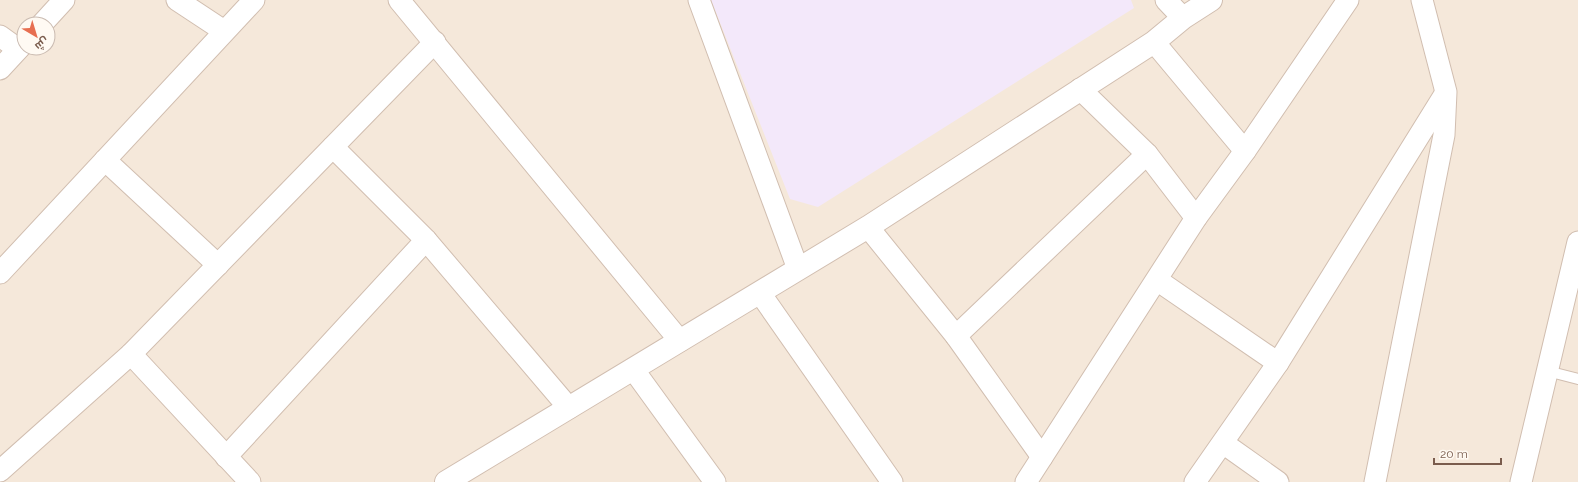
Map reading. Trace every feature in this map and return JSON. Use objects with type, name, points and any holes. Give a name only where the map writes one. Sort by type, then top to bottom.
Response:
[{"type":"street","points":[[49,16],[64,0]]},
{"type":"street","points":[[176,0],[224,32]]},
{"type":"street","points":[[1,269],[254,0]]},
{"type":"street","points":[[399,0],[680,341]]},
{"type":"street","points":[[699,0],[798,269]]},
{"type":"street","points":[[1166,0],[1183,18]]},
{"type":"street","points":[[446,482],[868,227],[1154,42],[1183,18],[1211,0]]},
{"type":"street","points":[[1026,482],[1196,218],[1245,151],[1348,0]]},
{"type":"street","points":[[1375,482],[1444,134],[1446,92],[1422,0]]},
{"type":"street","points":[[0,36],[16,44]]},
{"type":"street","points":[[0,471],[131,354],[435,42]]},
{"type":"street","points":[[1154,42],[1245,151]]},
{"type":"street","points":[[0,69],[16,51]]},
{"type":"street","points":[[1080,89],[1147,154],[1196,218]]},
{"type":"street","points":[[1195,482],[1278,363],[1446,92]]},
{"type":"street","points":[[333,147],[426,240],[569,408]]},
{"type":"street","points":[[956,336],[1147,154]]},
{"type":"street","points":[[105,160],[218,265]]},
{"type":"street","points":[[868,227],[956,336],[1042,457]]},
{"type":"street","points":[[226,457],[426,240]]},
{"type":"street","points":[[1521,482],[1578,242]]},
{"type":"street","points":[[1156,280],[1278,363]]},
{"type":"street","points":[[760,293],[892,482]]},
{"type":"street","points":[[131,354],[250,482]]},
{"type":"street","points":[[633,369],[715,482]]},
{"type":"street","points":[[1223,443],[1278,482]]},
{"type":"street","points":[[0,479],[3,482]]},
{"type":"lane","points":[[1547,372],[1578,379]]},
{"type":"shaded area","points":[[0,0],[1578,0],[1578,482],[0,482]]},
{"type":"shaded area","points":[[711,0],[1131,0],[1134,8],[818,207],[790,199]]}]
